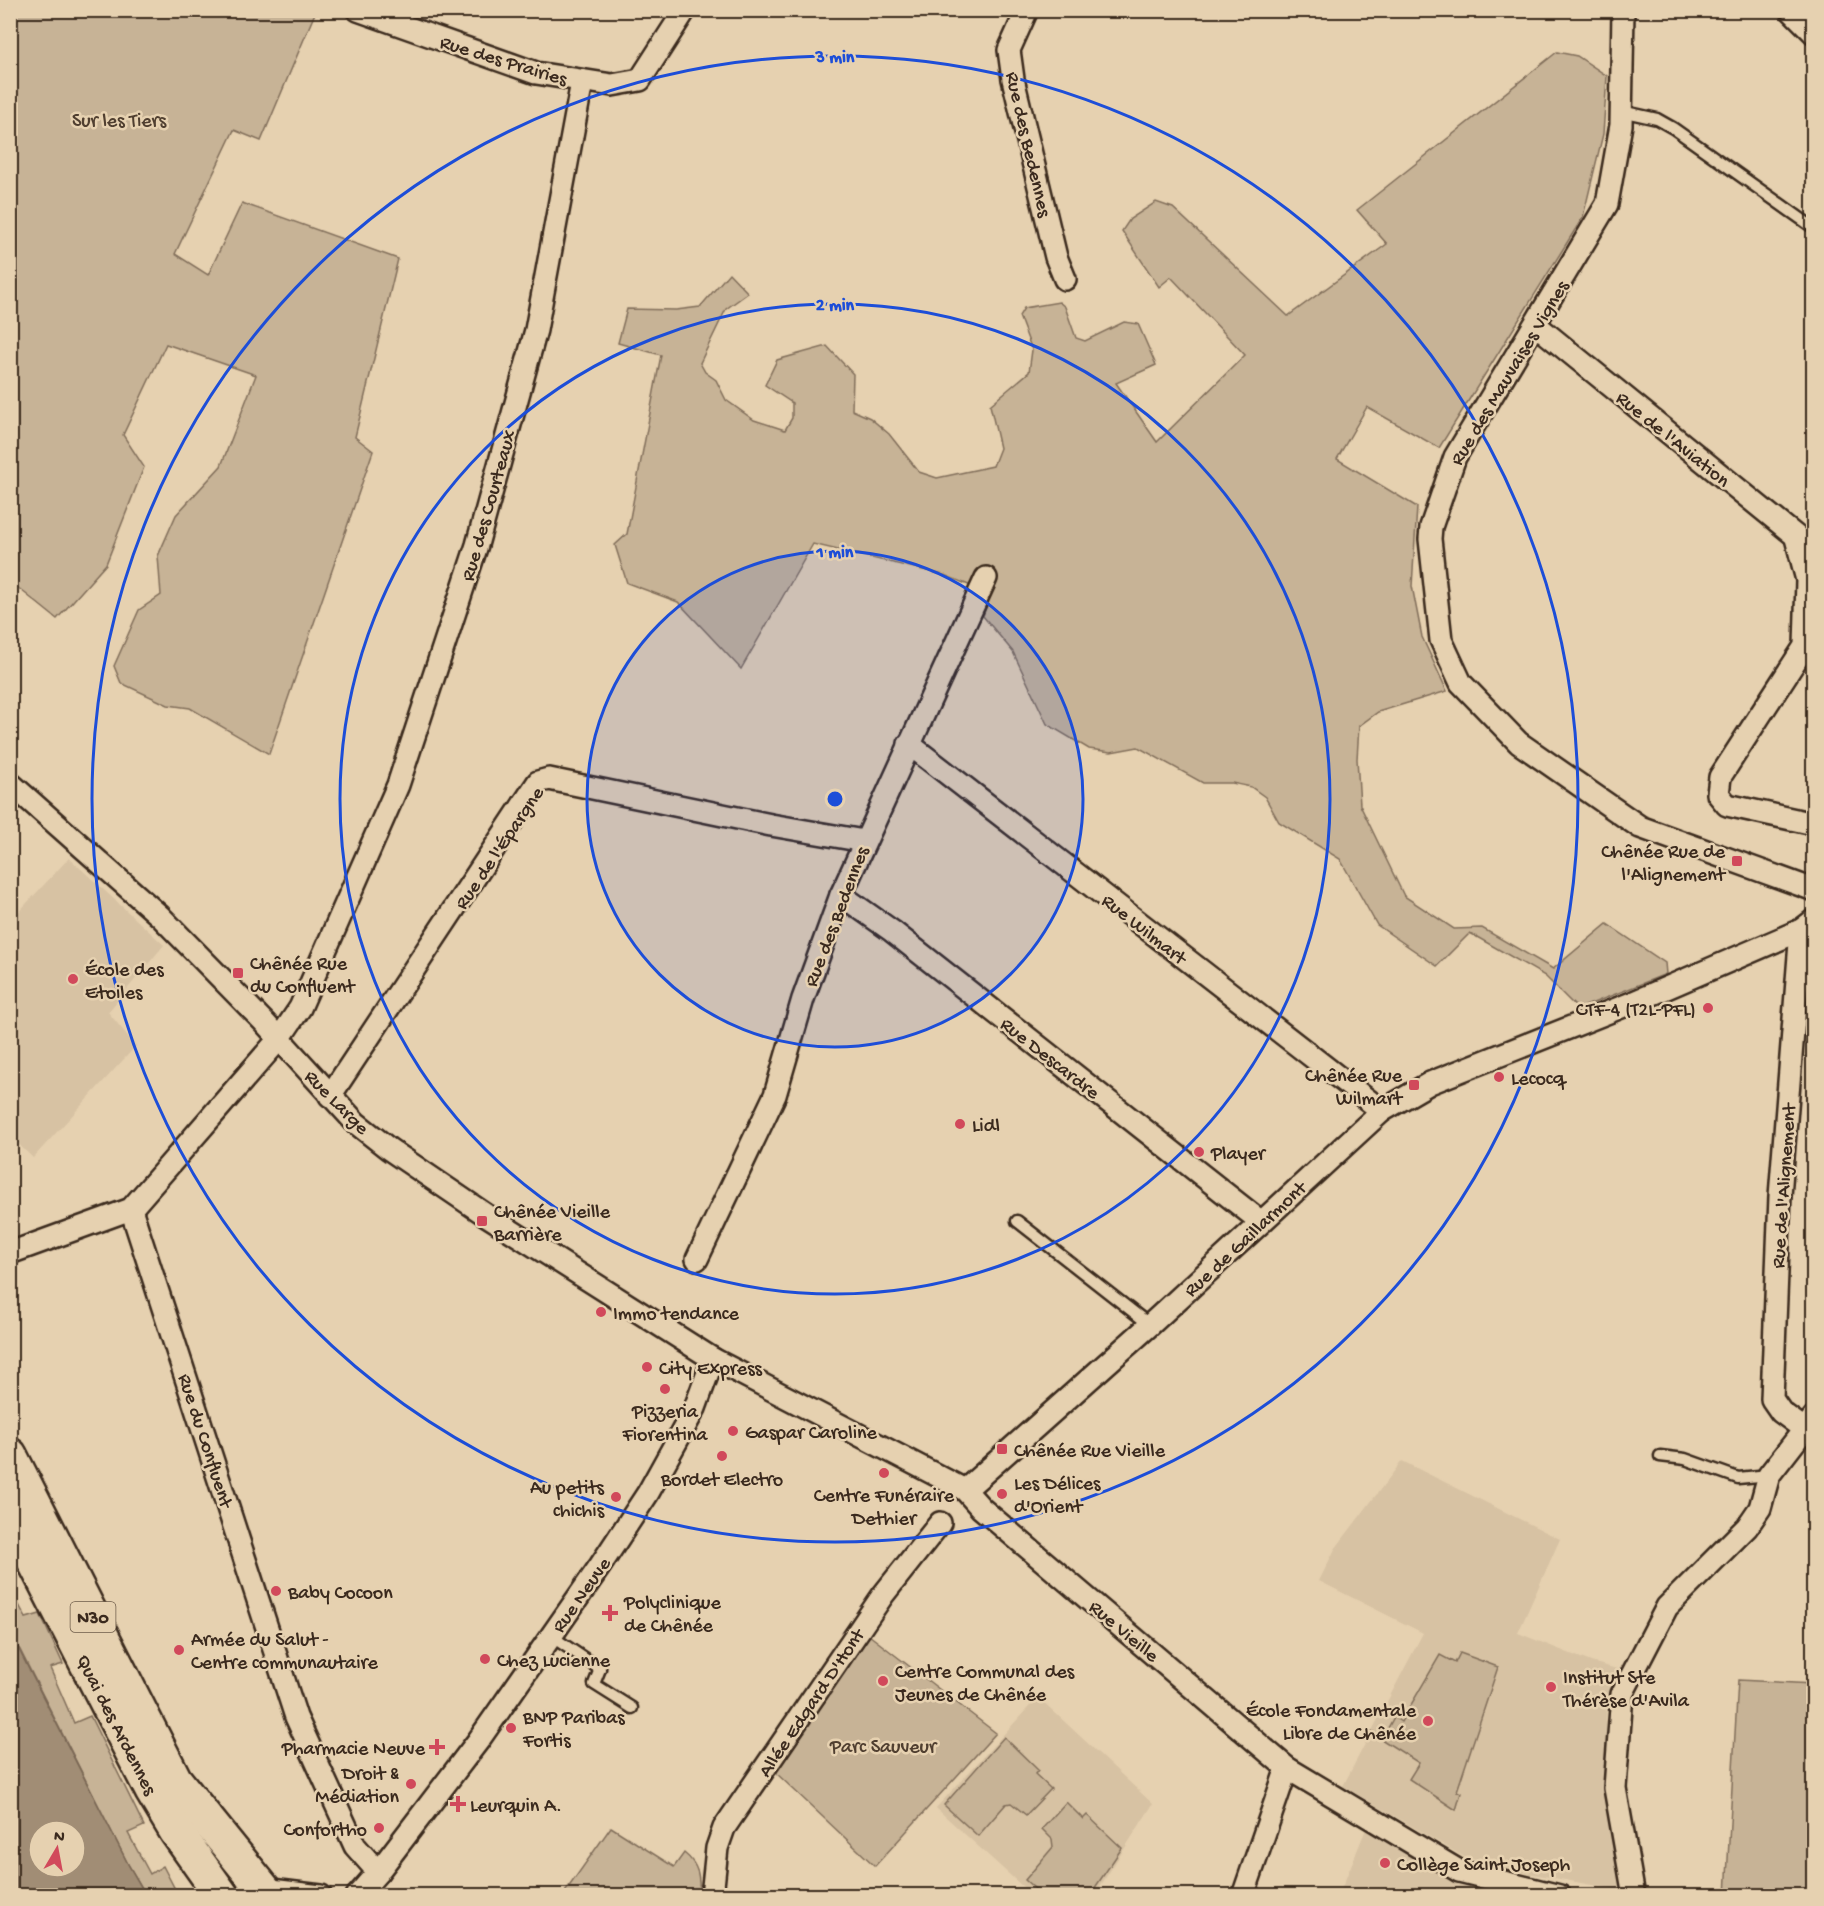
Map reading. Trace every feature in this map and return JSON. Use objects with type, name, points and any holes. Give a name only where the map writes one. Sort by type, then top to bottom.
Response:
[{"type":"main road","name":"Quai des Ardennes","points":[[10,1455],[175,1780],[266,1892]]},
{"type":"main road","name":"Quai des Ardennes","points":[[10,1514],[152,1791],[176,1831],[222,1896]]},
{"type":"street","name":"Rue des Prairies","points":[[358,10],[536,73],[582,82]]},
{"type":"street","points":[[582,82],[612,85],[640,80],[685,10]]},
{"type":"street","name":"Rue des Bedennes","points":[[1027,10],[1010,50],[1013,79],[1053,245],[1065,279]]},
{"type":"street","name":"Rue des Mauvaises Vignes","points":[[1623,10],[1621,111],[1607,204],[1455,458],[1431,527],[1430,539],[1442,640],[1461,683],[1519,743],[1640,827],[1814,890]]},
{"type":"street","points":[[1791,10],[1814,33]]},
{"type":"street","name":"Rue des Courteaux","points":[[279,1039],[300,1008],[398,785],[477,545],[536,330],[582,82]]},
{"type":"street","name":"Rue de l'Aviation","points":[[1536,325],[1796,538],[1814,550]]},
{"type":"street","points":[[1796,538],[1807,580],[1805,646],[1720,777],[1718,794],[1727,805],[1814,824]]},
{"type":"street","name":"Rue des Bedennes","points":[[697,1259],[775,1095],[803,999],[841,895],[986,578]]},
{"type":"street","name":"Rue Wilmart","points":[[909,744],[1382,1111]]},
{"type":"street","name":"Rue de l'Épargne","points":[[330,1096],[538,782],[549,779],[771,825],[864,841]]},
{"type":"street","name":"Rue Large","points":[[10,783],[160,916],[279,1039],[356,1123],[389,1149],[486,1215],[713,1359]]},
{"type":"street","name":"Rue Descardre","points":[[841,895],[892,931],[1260,1221]]},
{"type":"street","name":"Rue de Gaillarmont","points":[[965,1490],[1150,1325],[1260,1221],[1382,1111],[1430,1083],[1634,1002],[1807,925]]},
{"type":"street","name":"Rue de l'Alignement","points":[[1807,925],[1780,1196],[1772,1399],[1781,1412],[1809,1423]]},
{"type":"street","points":[[10,1253],[131,1209],[279,1039]]},
{"type":"street","name":"Rue du Confluent","points":[[131,1209],[296,1716],[355,1846],[378,1872]]},
{"type":"street","points":[[713,1359],[965,1490]]},
{"type":"street","name":"Rue Neuve","points":[[352,1895],[378,1872],[478,1741],[648,1493],[695,1408],[713,1359]]},
{"type":"street","points":[[1635,1896],[1615,1788],[1622,1694],[1666,1606],[1747,1527],[1760,1508],[1769,1475],[1809,1423]]},
{"type":"street","name":"Rue Vieille","points":[[965,1490],[981,1508],[1287,1768],[1460,1871],[1560,1896]]},
{"type":"street","name":"Allée Edgard D'Hont","points":[[712,1896],[717,1848],[724,1828],[883,1594],[940,1524]]},
{"type":"street","points":[[1243,1896],[1287,1768]]},
{"type":"street","points":[[266,1892],[321,1896]]},
{"type":"lane","points":[[1621,111],[1657,119],[1673,128],[1814,228]]},
{"type":"lane","points":[[1017,1221],[1150,1325]]},
{"type":"lane","points":[[1660,1456],[1685,1458],[1738,1478],[1769,1475]]},
{"type":"lane","points":[[551,1636],[600,1669],[594,1684],[632,1708]]},
{"type":"shaded area","name":"École des Etoiles","points":[[69,858],[164,945],[108,1012],[136,1046],[33,1158],[11,1137],[11,920]]},
{"type":"shaded area","name":"Institut Ste Thérèse d'Avila","points":[[1402,1461],[1560,1539],[1518,1633],[1591,1662],[1617,1669],[1606,1705],[1606,1752],[1611,1821],[1626,1884],[1619,1890],[1522,1872],[1464,1857],[1343,1786],[1423,1633],[1319,1581],[1335,1549]]},
{"type":"shaded area","points":[[10,1632],[129,1866],[146,1895],[11,1895]]},
{"type":"shaded area","points":[[1038,1697],[1153,1804],[1094,1896],[1032,1895],[936,1808]]},
{"type":"shaded area","name":"Collège Saint Joseph","points":[[1366,1829],[1445,1878],[1489,1895],[1339,1895]]},
{"type":"green space","name":"Sur les Tiers","points":[[11,11],[308,11],[315,13],[261,141],[234,130],[175,254],[208,275],[242,203],[398,259],[355,437],[373,451],[269,754],[190,708],[168,705],[121,683],[114,666],[139,610],[161,595],[158,556],[176,515],[221,466],[256,375],[166,344],[123,435],[144,467],[106,564],[57,619],[11,582]]},
{"type":"green space","points":[[1557,52],[1577,56],[1607,76],[1603,134],[1583,217],[1439,448],[1367,407],[1337,459],[1417,507],[1412,586],[1422,637],[1447,691],[1378,712],[1359,726],[1357,759],[1360,805],[1404,896],[1454,929],[1482,928],[1553,969],[1607,924],[1665,963],[1666,974],[1578,1009],[1545,976],[1470,933],[1437,966],[1377,925],[1340,859],[1279,822],[1265,797],[1251,787],[1232,783],[1203,783],[1138,747],[1111,752],[1089,749],[1047,724],[1013,652],[983,616],[991,594],[944,575],[813,544],[741,669],[678,602],[627,583],[615,545],[627,534],[661,355],[618,343],[627,309],[676,310],[700,307],[729,273],[748,293],[726,309],[700,363],[705,372],[716,380],[726,400],[754,420],[785,430],[792,418],[792,403],[765,385],[777,360],[827,346],[853,374],[852,410],[870,418],[889,434],[919,472],[937,478],[993,466],[1000,448],[990,405],[1029,372],[1032,350],[1019,316],[1024,308],[1059,302],[1065,307],[1076,338],[1085,341],[1124,322],[1138,324],[1156,365],[1116,383],[1157,442],[1245,355],[1171,277],[1159,287],[1122,231],[1130,219],[1156,202],[1173,208],[1288,316],[1387,244],[1357,210]]},
{"type":"green space","points":[[10,1588],[26,1618],[40,1614],[63,1664],[50,1668],[74,1723],[90,1716],[144,1826],[128,1833],[150,1874],[163,1866],[178,1895],[146,1895],[129,1866],[11,1632]]},
{"type":"green space","name":"Parc Sauveur","points":[[865,1632],[996,1733],[875,1866],[776,1773]]},
{"type":"green space","points":[[1460,1653],[1498,1667],[1457,1791],[1461,1793],[1456,1810],[1409,1779],[1419,1763],[1370,1732],[1383,1737],[1394,1717],[1401,1722],[1440,1655],[1455,1663]]},
{"type":"green space","points":[[1738,1680],[1813,1684],[1813,1895],[1726,1895]]},
{"type":"green space","points":[[1004,1737],[1038,1770],[1035,1774],[1051,1789],[1026,1815],[1011,1803],[1006,1804],[978,1836],[944,1805]]},
{"type":"green space","points":[[1066,1802],[1083,1819],[1087,1815],[1122,1848],[1090,1895],[1042,1895],[1025,1880],[1053,1847],[1052,1839],[1042,1829]]},
{"type":"green space","points":[[611,1827],[674,1867],[684,1853],[693,1862],[698,1872],[699,1895],[563,1895]]},
{"type":"place","name":"Chênée Rue de l'Alignement","points":[[1737,861]]},
{"type":"place","name":"Chênée Rue du Confluent","points":[[238,973]]},
{"type":"place","name":"École des Etoiles","points":[[73,979]]},
{"type":"place","name":"CTF-4 (T2L-PFL)","points":[[1708,1008]]},
{"type":"place","name":"Lecocq","points":[[1499,1077]]},
{"type":"place","name":"Chênée Rue Wilmart","points":[[1414,1085]]},
{"type":"place","name":"Lidl","points":[[960,1124]]},
{"type":"place","name":"Player","points":[[1199,1152]]},
{"type":"place","name":"Chênée Vieille Barrière","points":[[482,1221]]},
{"type":"place","name":"Immo tendance","points":[[601,1312]]},
{"type":"place","name":"City Express","points":[[647,1367]]},
{"type":"place","name":"Pizzeria Fiorentina","points":[[665,1389]]},
{"type":"place","name":"Gaspar Caroline","points":[[733,1431]]},
{"type":"place","name":"Chênée Rue Vieille","points":[[1002,1449]]},
{"type":"place","name":"Bordet Electro","points":[[722,1456]]},
{"type":"place","name":"Centre Funéraire Dethier","points":[[884,1473]]},
{"type":"place","name":"Les Délices d'Orient","points":[[1002,1494]]},
{"type":"place","name":"Au petits chichis","points":[[616,1497]]},
{"type":"place","name":"Baby Cocoon","points":[[276,1591]]},
{"type":"place","name":"Polyclinique de Chênée","points":[[610,1613]]},
{"type":"place","name":"Armée du Salut - Centre communautaire","points":[[179,1650]]},
{"type":"place","name":"Chez Lucienne","points":[[485,1659]]},
{"type":"place","name":"Centre Communal des Jeunes de Chênée","points":[[883,1681]]},
{"type":"place","name":"Institut Ste Thérèse d'Avila","points":[[1551,1687]]},
{"type":"place","name":"École Fondamentale Libre de Chênée","points":[[1428,1721]]},
{"type":"place","name":"BNP Paribas Fortis","points":[[511,1728]]},
{"type":"place","name":"Pharmacie Neuve","points":[[437,1747]]},
{"type":"place","name":"Droit & Médiation","points":[[411,1784]]},
{"type":"place","name":"Leurquin A.","points":[[458,1804]]},
{"type":"place","name":"Confortho","points":[[379,1828]]},
{"type":"place","name":"Collège Saint Joseph","points":[[1385,1863]]}]
